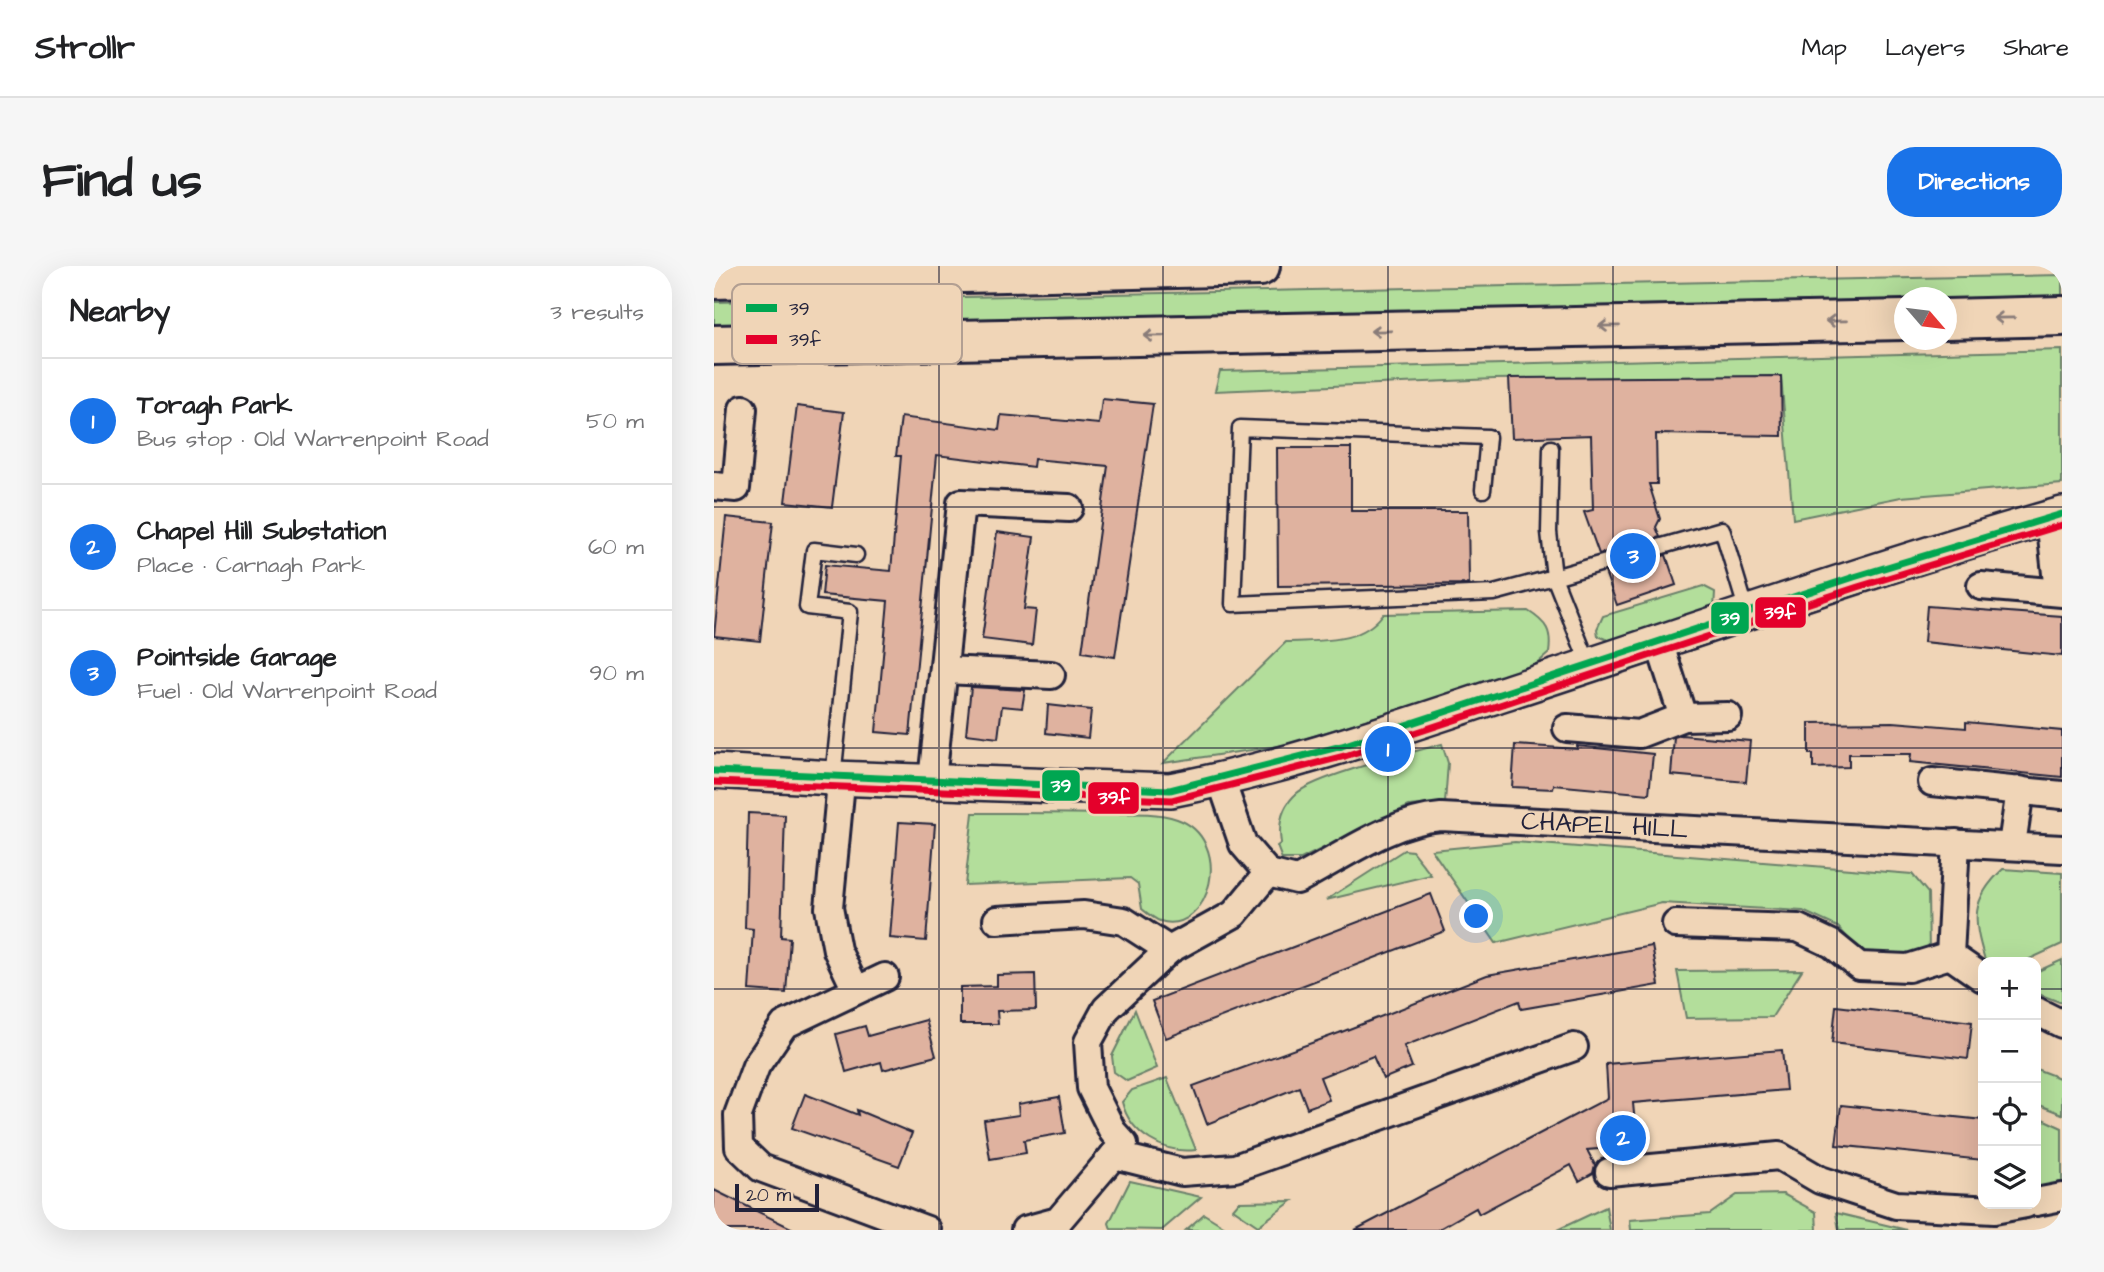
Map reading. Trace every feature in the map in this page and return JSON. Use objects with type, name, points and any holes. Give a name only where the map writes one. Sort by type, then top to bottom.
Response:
[{"type":"highway","points":[[714,279],[1260,266]]},
{"type":"highway","points":[[1957,319],[2062,316]]},
{"type":"highway","points":[[962,340],[1894,320]]},
{"type":"highway","points":[[714,345],[732,345]]},
{"type":"street","points":[[714,486],[736,488],[743,409]]},
{"type":"street","points":[[932,781],[961,503],[1069,508]]},
{"type":"street","points":[[714,771],[1170,790],[1221,780],[1404,726],[1945,548],[2056,516],[2060,592],[1981,586]]},
{"type":"street","points":[[1659,642],[1683,717]]},
{"type":"street","points":[[944,670],[1051,675]]},
{"type":"street","points":[[1566,728],[1639,734],[1683,717],[1728,716]]},
{"type":"street","points":[[833,778],[840,793],[829,908],[837,950],[856,990]]},
{"type":"street","points":[[1025,1230],[1058,1221],[1124,1144],[1113,1132],[1091,1088],[1088,1042],[1106,1009],[1169,950],[1234,914],[1268,873],[1244,844],[1221,780]]},
{"type":"street","points":[[1932,782],[2062,794]]},
{"type":"street","points":[[2012,845],[2020,790]]},
{"type":"street","name":"CHAPEL HILL","points":[[1268,873],[1297,880],[1389,831],[1423,818],[1441,817],[2062,849]]},
{"type":"street","points":[[1951,955],[1956,843]]},
{"type":"street","points":[[997,920],[1084,915],[1124,921],[1169,950]]},
{"type":"street","points":[[1676,924],[1798,928],[1832,944],[1859,966],[1908,968],[1951,955]]},
{"type":"street","points":[[1951,955],[1978,974]]},
{"type":"street","points":[[885,978],[784,1025],[756,1066],[738,1115],[739,1147],[761,1168],[926,1230]]},
{"type":"street","points":[[2041,1014],[2062,1024]]},
{"type":"street","points":[[1114,1154],[1182,1172],[1235,1168],[1574,1047]]},
{"type":"street","points":[[1609,1172],[1779,1156],[1819,1180],[1896,1205],[1999,1209]]},
{"type":"street","points":[[2041,1201],[2062,1197]]},
{"type":"lane","points":[[1483,490],[1488,437],[1240,428],[1233,604],[1494,593],[1722,529],[1747,612]]},
{"type":"lane","points":[[1551,448],[1549,532],[1554,577],[1589,665]]},
{"type":"lane","points":[[833,778],[850,612],[807,607],[814,550],[856,555]]},
{"type":"green space","points":[[2062,275],[2062,301],[1957,303],[1957,287],[1894,287],[1894,304],[962,322],[962,297]]},
{"type":"green space","points":[[714,302],[732,302],[732,327],[714,327]]},
{"type":"green space","points":[[2062,350],[2062,484],[1901,497],[1793,519],[1781,376],[1495,379],[1215,391],[1220,371]]},
{"type":"green space","points":[[1703,586],[1715,592],[1714,609],[1613,642],[1598,636],[1597,629],[1603,616]]},
{"type":"green space","points":[[1528,611],[1544,624],[1550,639],[1549,653],[1532,668],[1285,745],[1163,763],[1286,642],[1351,636],[1374,624],[1383,614]]},
{"type":"green space","points":[[1442,744],[1448,763],[1445,803],[1409,806],[1301,859],[1282,859],[1277,846],[1281,843],[1282,816],[1297,793],[1344,772]]},
{"type":"green space","points":[[973,813],[1139,814],[1177,819],[1195,830],[1206,845],[1211,864],[1203,901],[1192,914],[1178,922],[1160,921],[1142,909],[1138,884],[1130,878],[965,885]]},
{"type":"green space","points":[[1515,842],[1912,874],[1928,893],[1929,953],[1892,958],[1864,955],[1838,927],[1803,911],[1662,903],[1496,943],[1432,850]]},
{"type":"green space","points":[[1404,850],[1412,851],[1431,875],[1326,900]]},
{"type":"green space","points":[[2003,869],[2062,873],[2062,944],[2034,957],[1984,957],[1978,933],[1977,911],[1992,880]]},
{"type":"green space","points":[[2062,960],[2062,1003],[2041,995],[2041,970]]},
{"type":"green space","points":[[1802,970],[1772,1017],[1686,1018],[1677,971]]},
{"type":"green space","points":[[1135,1010],[1157,1068],[1127,1081],[1114,1072],[1112,1056]]},
{"type":"green space","points":[[2041,1071],[2062,1079],[2062,1114],[2041,1106]]},
{"type":"green space","points":[[1167,1078],[1196,1150],[1172,1149],[1150,1140],[1132,1124],[1126,1113],[1122,1102],[1132,1090]]},
{"type":"green space","points":[[2041,1118],[2062,1128],[2062,1182],[2041,1187]]},
{"type":"green space","points":[[1130,1181],[1201,1197],[1162,1230],[1111,1229],[1109,1223]]},
{"type":"green space","points":[[1783,1194],[1816,1212],[1817,1230],[1631,1230],[1630,1220],[1710,1214],[1737,1195]]},
{"type":"green space","points":[[1292,1201],[1258,1226],[1233,1209],[1239,1202]]},
{"type":"green space","points":[[1606,1207],[1610,1230],[1557,1230]]},
{"type":"green space","points":[[1836,1213],[1907,1230],[1839,1230]]},
{"type":"green space","points":[[1204,1214],[1230,1230],[1186,1230]]},
{"type":"building","points":[[1781,376],[1782,436],[1656,434],[1657,484],[1649,484],[1660,519],[1656,527],[1660,537],[1599,554],[1584,512],[1593,510],[1591,435],[1512,438],[1509,378]]},
{"type":"building","points":[[1102,399],[1153,404],[1115,657],[1082,652],[1108,466],[1034,459],[1033,467],[937,455],[910,735],[876,732],[888,601],[822,595],[825,565],[891,571],[901,456],[896,456],[901,417],[999,430],[1001,415],[1099,424]]},
{"type":"building","points":[[797,406],[844,412],[832,507],[785,502]]},
{"type":"building","points":[[1277,448],[1351,448],[1351,511],[1468,511],[1469,584],[1278,586]]},
{"type":"building","points":[[726,517],[773,522],[760,641],[714,636]]},
{"type":"building","points":[[997,532],[1034,537],[1024,609],[1036,610],[1032,645],[982,639]]},
{"type":"building","points":[[1666,555],[1676,585],[1617,605],[1605,572]]},
{"type":"building","points":[[1927,606],[2062,616],[2062,656],[1924,642]]},
{"type":"building","points":[[971,687],[1025,690],[1022,708],[1002,706],[998,738],[966,734]]},
{"type":"building","points":[[1048,705],[1091,710],[1088,738],[1046,733]]},
{"type":"building","points":[[1893,722],[1966,728],[1966,722],[2062,731],[2062,777],[1910,762],[1911,754],[1849,754],[1849,767],[1813,768],[1813,754],[1809,754],[1809,723]]},
{"type":"building","points":[[1681,735],[1750,741],[1746,782],[1671,775],[1674,737]]},
{"type":"building","points":[[1515,745],[1577,749],[1577,746],[1653,754],[1649,794],[1554,785],[1553,789],[1512,787]]},
{"type":"building","points":[[748,813],[785,815],[781,937],[790,938],[786,993],[749,990],[753,929],[745,928]]},
{"type":"building","points":[[899,822],[935,824],[926,941],[890,938]]},
{"type":"building","points":[[1431,894],[1445,931],[1166,1038],[1152,1001]]},
{"type":"building","points":[[1652,946],[1659,985],[1521,1009],[1519,1001],[1404,1046],[1412,1067],[1383,1079],[1373,1056],[1320,1077],[1329,1100],[1307,1108],[1299,1087],[1207,1124],[1193,1086],[1487,975]]},
{"type":"building","points":[[1035,974],[1036,1010],[997,1011],[998,1024],[960,1024],[960,987],[997,986],[997,975]]},
{"type":"building","points":[[1836,1006],[1972,1022],[1968,1059],[1832,1043]]},
{"type":"building","points":[[926,1020],[936,1056],[883,1070],[881,1062],[846,1072],[836,1034],[865,1026],[868,1036]]},
{"type":"building","points":[[1782,1050],[1786,1090],[1633,1103],[1637,1146],[1587,1150],[1595,1165],[1593,1173],[1579,1181],[1571,1165],[1479,1214],[1476,1208],[1437,1230],[1355,1230],[1608,1098],[1606,1064]]},
{"type":"building","points":[[805,1094],[858,1115],[857,1110],[912,1133],[899,1166],[792,1128]]},
{"type":"building","points":[[1059,1097],[1065,1133],[1024,1140],[1026,1153],[990,1159],[984,1120],[1019,1115],[1018,1104]]},
{"type":"building","points":[[1841,1105],[1978,1119],[1978,1159],[1836,1145]]},
{"type":"building","points":[[714,1190],[795,1230],[714,1230]]},
{"type":"transit line","name":"39","points":[[714,771],[1170,790],[1342,746],[1854,577],[2062,514]]},
{"type":"transit line","name":"39f","points":[[714,782],[1172,800],[1345,756],[1858,587],[2062,525]]},
{"type":"place","name":"Pointside Garage","points":[[1633,556]]},
{"type":"place","name":"Toragh Park","points":[[1388,749]]},
{"type":"place","name":"Chapel Hill Substation","points":[[1623,1138]]}]
